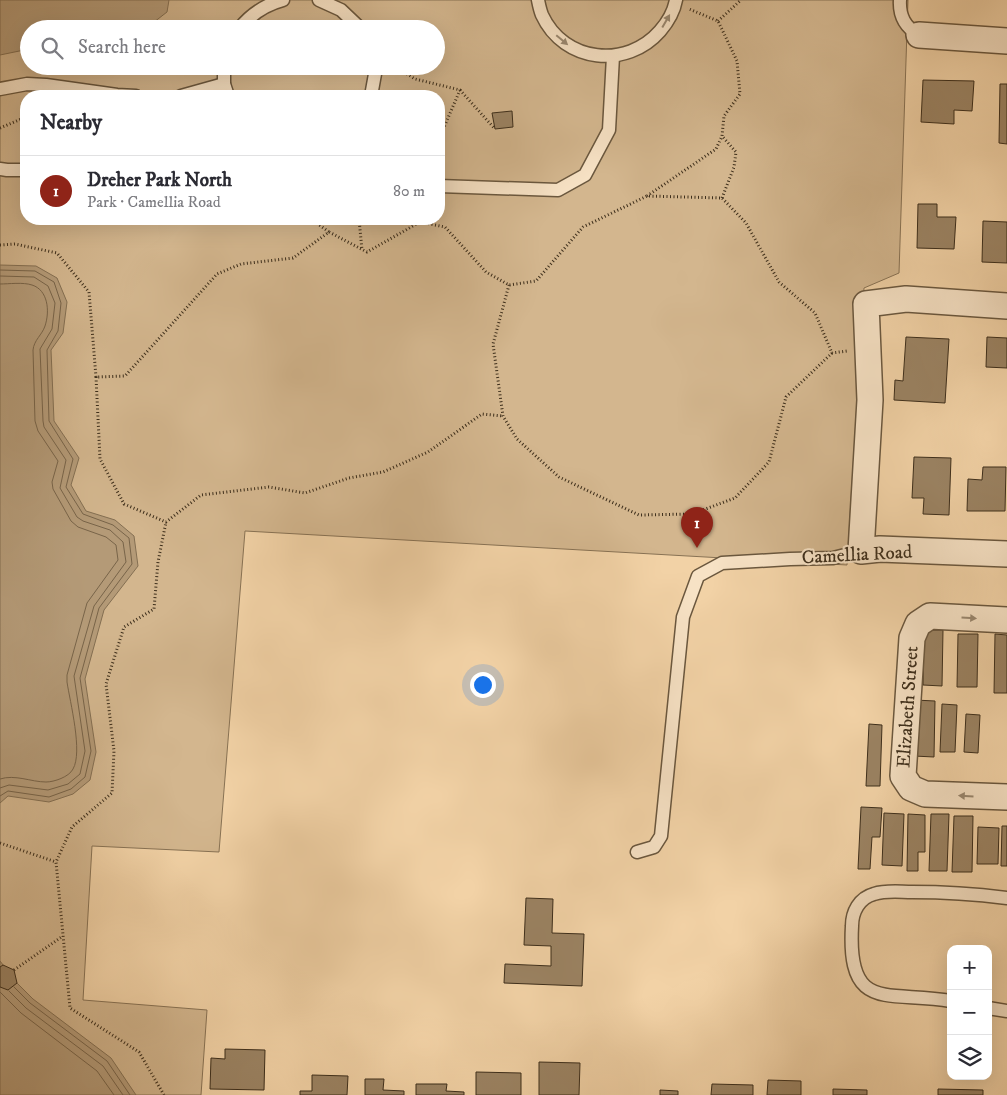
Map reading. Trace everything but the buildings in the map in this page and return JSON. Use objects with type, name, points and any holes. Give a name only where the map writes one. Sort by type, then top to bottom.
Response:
[{"type":"street","points":[[919,34],[1007,41]]},
{"type":"street","points":[[861,551],[870,400],[866,304],[906,299],[1007,306]]},
{"type":"street","name":"Camellia Road","points":[[861,551],[1007,554]]},
{"type":"street","name":"Elizabeth Street","points":[[1007,620],[930,616],[918,624],[912,638],[903,776],[911,788],[925,794],[1007,798]]},
{"type":"lane","points":[[246,20],[268,4],[283,0]]},
{"type":"lane","points":[[319,0],[341,10],[352,20]]},
{"type":"lane","points":[[538,0],[542,15],[553,33],[570,47],[590,55],[613,56],[634,51],[652,40],[666,24],[675,2]]},
{"type":"lane","points":[[900,0],[900,10],[908,29],[919,34]]},
{"type":"lane","points":[[445,186],[558,190],[585,175],[609,130],[613,56]]},
{"type":"lane","points":[[225,75],[226,90]]},
{"type":"lane","points":[[372,90],[375,75]]},
{"type":"lane","points":[[0,89],[27,84],[82,90]]},
{"type":"lane","points":[[0,169],[20,170]]},
{"type":"lane","name":"Camellia Road","points":[[638,852],[654,846],[661,836],[683,617],[698,576],[722,563],[832,558],[861,551]]},
{"type":"lane","points":[[947,1001],[887,995],[871,991],[861,983],[856,973],[852,955],[852,916],[856,907],[873,894],[888,892],[979,894],[1007,898]]},
{"type":"lane","points":[[992,1009],[1007,1011]]},
{"type":"path","points":[[718,21],[741,0]]},
{"type":"path","points":[[435,225],[445,227],[486,272],[509,285],[536,281],[583,227],[647,196],[716,149],[722,136],[724,116],[740,94],[737,61],[718,21],[675,2]]},
{"type":"path","points":[[409,75],[415,79],[460,90],[495,129]]},
{"type":"path","points":[[445,125],[460,90]]},
{"type":"path","points":[[0,128],[20,120]]},
{"type":"path","points":[[722,136],[736,152],[734,167],[722,198]]},
{"type":"path","points":[[647,196],[722,198],[746,223],[779,282],[815,313],[832,353]]},
{"type":"path","points":[[319,225],[367,252],[415,225]]},
{"type":"path","points":[[360,225],[362,250]]},
{"type":"path","points":[[96,378],[125,376],[217,274],[241,264],[293,258],[329,232]]},
{"type":"path","points":[[0,245],[15,244],[57,254],[89,292],[100,460],[124,504],[166,522]]},
{"type":"path","points":[[509,285],[493,344],[503,416],[517,440],[559,477],[639,515],[692,514],[735,498],[769,462],[786,398],[832,353],[868,347]]},
{"type":"path","points":[[164,1095],[139,1052],[70,1008],[56,862],[72,827],[112,793],[114,750],[106,684],[124,627],[154,609],[158,562],[166,522],[201,495],[269,487],[305,493],[349,478],[383,472],[428,452],[482,414],[503,416]]},
{"type":"path","points":[[0,843],[56,862]]},
{"type":"path","points":[[14,970],[63,936]]},
{"type":"shaded area","points":[[0,0],[908,0],[899,273],[864,288],[847,565],[245,531],[219,852],[92,846],[83,1000],[207,1010],[201,1095],[0,1095]]},
{"type":"water","points":[[0,0],[169,0],[167,12],[157,20],[20,20],[20,51],[0,55]]},
{"type":"water","points":[[0,265],[36,266],[57,278],[67,302],[63,333],[51,350],[54,421],[79,458],[71,485],[86,511],[115,520],[134,536],[138,566],[104,610],[85,679],[96,752],[90,780],[73,794],[49,802],[8,796],[0,803]]},
{"type":"water","points":[[0,961],[17,983],[33,999],[111,1058],[136,1095],[0,1095]]},
{"type":"place","name":"Dreher Park North","points":[[697,548]]}]
